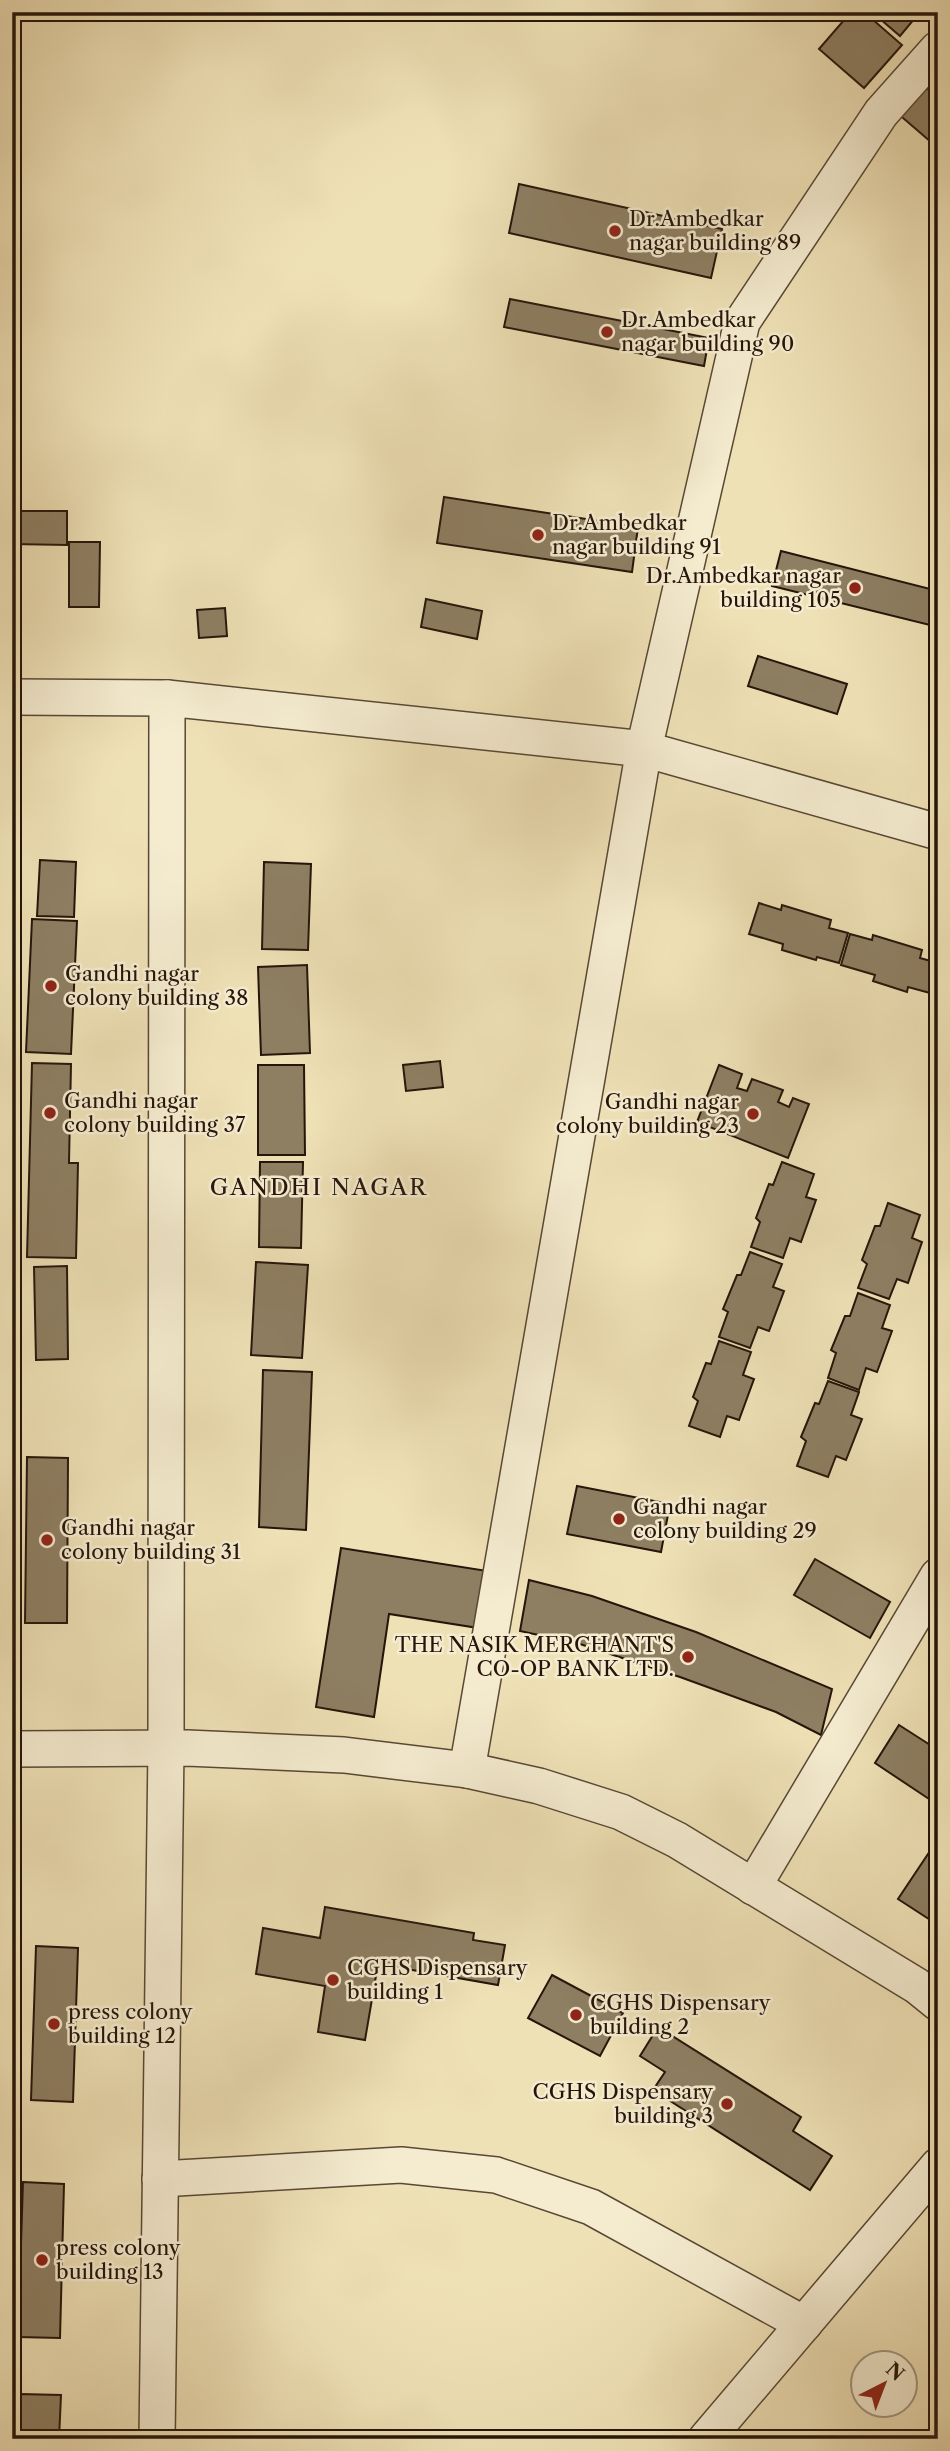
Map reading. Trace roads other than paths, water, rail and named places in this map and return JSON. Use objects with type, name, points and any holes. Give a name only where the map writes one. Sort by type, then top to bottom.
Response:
[{"type":"street","points":[[467,1770],[644,749],[742,323],[880,113],[938,49]]},
{"type":"street","points":[[12,697],[167,698],[644,749],[938,832]]},
{"type":"street","points":[[157,2439],[166,1748],[167,698]]},
{"type":"street","points":[[753,1887],[938,1576]]},
{"type":"street","points":[[12,1749],[166,1748],[344,1755],[467,1770],[539,1786],[621,1812],[677,1840],[917,1986],[938,2003]]},
{"type":"street","points":[[160,2179],[401,2165],[496,2175],[591,2207],[804,2324]]},
{"type":"street","points":[[706,2439],[938,2166]]},
{"type":"place","name":"Dr.Ambedkar nagar building 89","points":[[615,231]]},
{"type":"place","name":"Dr.Ambedkar nagar building 90","points":[[607,332]]},
{"type":"place","name":"Dr.Ambedkar nagar building 91","points":[[538,535]]},
{"type":"place","name":"Dr.Ambedkar nagar building 105","points":[[855,588]]},
{"type":"place","name":"Gandhi nagar colony building 38","points":[[51,986]]},
{"type":"place","name":"Gandhi nagar colony building 37","points":[[50,1113]]},
{"type":"place","name":"Gandhi nagar colony building 23","points":[[753,1114]]},
{"type":"place","name":"Gandhi nagar colony building 29","points":[[619,1519]]},
{"type":"place","name":"Gandhi nagar colony building 31","points":[[47,1540]]},
{"type":"place","name":"THE NASIK MERCHANT'S CO-OP BANK LTD.","points":[[688,1657]]},
{"type":"place","name":"CGHS Dispensary building 1","points":[[333,1980]]},
{"type":"place","name":"CGHS Dispensary building 2","points":[[576,2015]]},
{"type":"place","name":"press colony building 12","points":[[54,2024]]},
{"type":"place","name":"CGHS Dispensary building 3","points":[[727,2104]]},
{"type":"place","name":"press colony building 13","points":[[42,2260]]},
{"type":"district","name":"GANDHI NAGAR","points":[[319,1187]]}]
